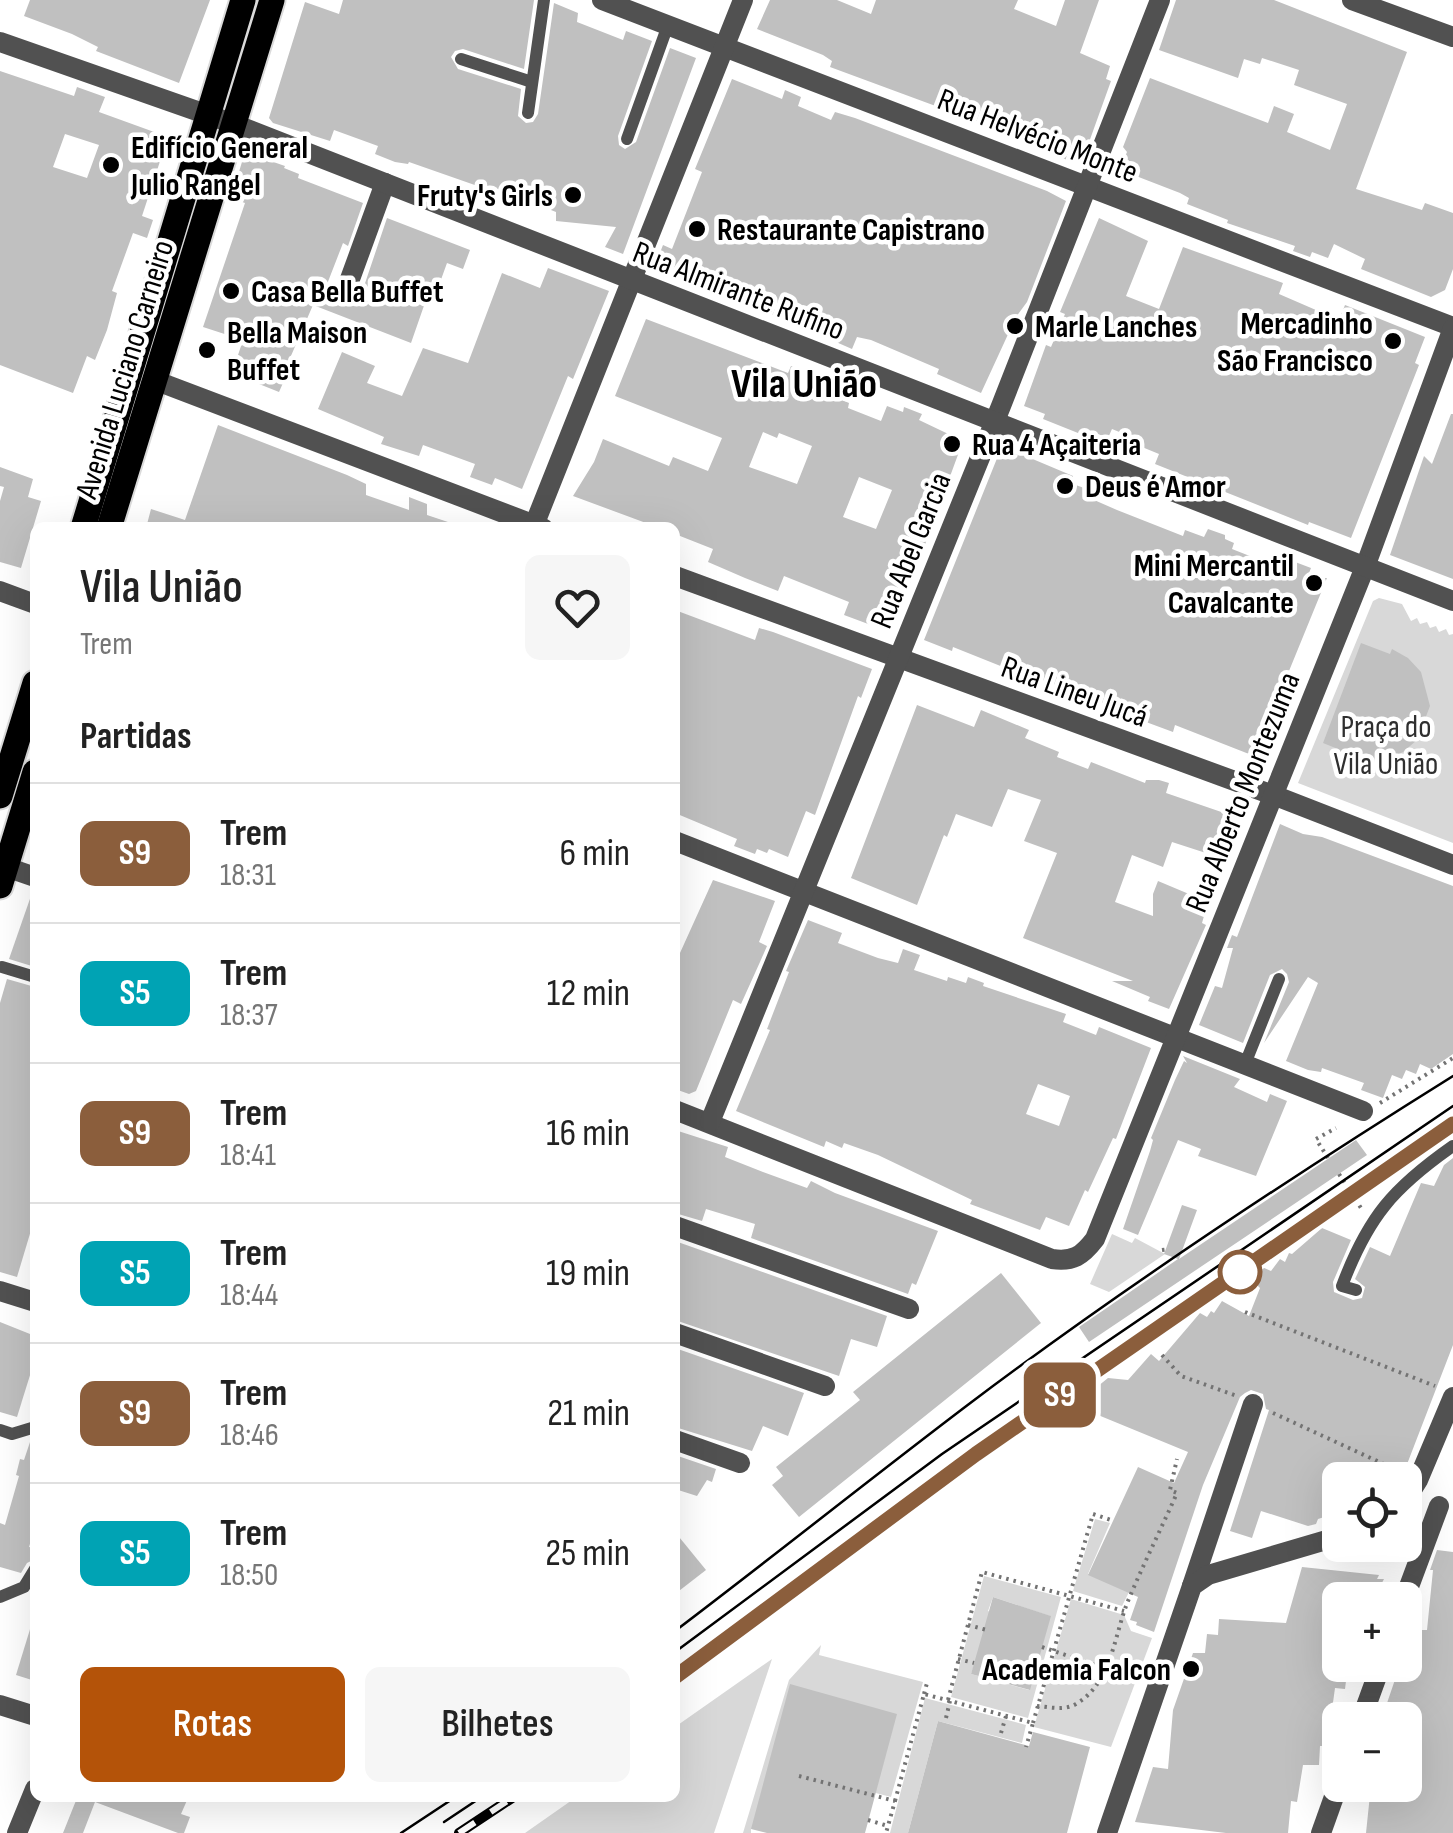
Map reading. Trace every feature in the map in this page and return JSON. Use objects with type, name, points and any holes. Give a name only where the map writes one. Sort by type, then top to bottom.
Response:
[{"type":"main road","name":"Avenida Luciano Carneiro","points":[[84,522],[243,0]]},
{"type":"main road","name":"Avenida Luciano Carneiro","points":[[112,522],[272,0]]},
{"type":"main road","points":[[0,796],[30,698]]},
{"type":"main road","points":[[3,877],[30,788]]},
{"type":"street","name":"Rua Helvécio Monte","points":[[602,0],[1453,328]]},
{"type":"street","points":[[539,522],[630,280],[743,0]]},
{"type":"street","name":"Rua Abel Garcia","points":[[710,1122],[1090,186],[1160,0]]},
{"type":"street","points":[[1352,0],[1453,37]]},
{"type":"street","name":"Rua Almirante Rufino","points":[[0,42],[209,114],[1453,601]]},
{"type":"street","points":[[346,290],[384,183]]},
{"type":"street","name":"Rua Alberto Montezuma","points":[[710,1122],[1052,1259],[1064,1261],[1084,1254],[1095,1238],[1365,568],[1453,328]]},
{"type":"street","points":[[154,380],[527,522]]},
{"type":"street","name":"Rua Lineu Jucá","points":[[680,578],[1453,865]]},
{"type":"street","points":[[0,591],[30,602]]},
{"type":"street","points":[[680,843],[1363,1111]]},
{"type":"street","points":[[3,877],[30,877]]},
{"type":"street","points":[[680,1112],[710,1122]]},
{"type":"street","points":[[680,1228],[910,1308]]},
{"type":"street","points":[[0,1291],[30,1300]]},
{"type":"street","points":[[680,1335],[825,1386]]},
{"type":"street","points":[[1420,1462],[1444,1392]]},
{"type":"street","points":[[1107,1833],[1253,1404]]},
{"type":"street","points":[[680,1442],[740,1463]]},
{"type":"street","points":[[1412,1582],[1446,1506],[1422,1497]]},
{"type":"street","points":[[1192,1586],[1208,1575],[1322,1541]]},
{"type":"street","points":[[0,1705],[30,1714]]},
{"type":"street","points":[[17,1833],[30,1800]]},
{"type":"street","points":[[1321,1833],[1332,1802]]},
{"type":"lane","points":[[528,114],[544,0]]},
{"type":"lane","points":[[627,139],[668,26]]},
{"type":"lane","points":[[461,60],[532,82]]},
{"type":"lane","points":[[2,967],[30,975]]},
{"type":"lane","points":[[1246,1064],[1279,979]]},
{"type":"lane","points":[[1356,1290],[1342,1286],[1374,1216],[1417,1171],[1453,1146]]},
{"type":"lane","points":[[0,1430],[12,1434],[30,1429]]},
{"type":"lane","points":[[0,1597],[24,1587],[30,1577]]},
{"type":"path","points":[[1363,1111],[1453,1058]]},
{"type":"path","points":[[1328,1158],[1316,1139],[1336,1128]]},
{"type":"path","points":[[1338,1174],[1366,1215]]},
{"type":"path","points":[[1245,1312],[1444,1392]]},
{"type":"path","points":[[1162,1355],[1181,1376],[1253,1404],[1355,1462]]},
{"type":"path","points":[[1037,1706],[1064,1709],[1078,1704],[1111,1660],[1125,1612],[1177,1493],[1170,1490],[1169,1479],[1177,1460]]},
{"type":"path","points":[[1026,1746],[1093,1514],[1111,1520]]},
{"type":"path","points":[[946,1718],[982,1572],[1125,1612]]},
{"type":"path","points":[[968,1625],[986,1630]]},
{"type":"path","points":[[1042,1647],[1105,1668]]},
{"type":"path","points":[[958,1659],[974,1664]]},
{"type":"path","points":[[886,1833],[926,1683]]},
{"type":"path","points":[[924,1694],[1033,1723]]},
{"type":"path","points":[[1002,1733],[1006,1716]]},
{"type":"path","points":[[799,1776],[894,1802]]},
{"type":"path","points":[[868,1820],[888,1826]]},
{"type":"green space","name":"Praça do Vila União","points":[[1379,598],[1402,604],[1411,621],[1417,618],[1420,624],[1427,622],[1430,628],[1436,626],[1439,632],[1446,629],[1449,635],[1453,634],[1453,843],[1298,783],[1373,601]]},
{"type":"green space","points":[[1112,1234],[1132,1243],[1135,1238],[1165,1254],[1109,1292],[1090,1284]]},
{"type":"green space","points":[[1095,1519],[1110,1523],[1088,1574],[1129,1592],[1122,1606],[1073,1591]]},
{"type":"green space","points":[[984,1576],[1061,1597],[1028,1718],[951,1697]],"holes":[[[993,1597],[1050,1616],[1029,1690],[971,1674],[992,1613],[988,1611]]]},
{"type":"green space","points":[[1071,1599],[1124,1615],[1131,1631],[1152,1638],[1111,1747],[1034,1727]]},
{"type":"green space","points":[[821,1645],[819,1655],[923,1682],[891,1797],[845,1785],[751,1829],[751,1833],[743,1833],[789,1680]]},
{"type":"green space","points":[[772,1659],[714,1833],[525,1833],[569,1802],[680,1802],[680,1723]]},
{"type":"green space","points":[[925,1698],[1026,1725],[1022,1743],[938,1721],[908,1833],[890,1833]]},
{"type":"building","points":[[30,0],[210,0],[179,83],[96,51],[98,47],[72,34],[24,16]]},
{"type":"building","points":[[343,0],[534,0],[524,69],[463,49],[451,57],[458,69],[521,89],[518,116],[526,123],[533,122],[538,114],[554,3],[578,13],[577,22],[623,40],[626,31],[652,41],[618,136],[619,145],[625,149],[636,142],[670,48],[696,58],[623,254],[605,247],[616,227],[556,221],[556,212],[490,186],[489,190],[409,162],[395,162],[375,154],[378,146],[334,130],[330,141],[273,123],[269,118],[305,2],[339,14]]},
{"type":"building","points":[[770,0],[837,0],[871,14],[876,0],[1018,0],[1014,9],[1056,26],[1065,0],[1099,0],[1080,53],[1110,66],[1106,79],[1111,81],[1088,145],[1083,143],[1075,163],[1005,135],[1006,132],[830,67],[832,61],[823,55],[757,29]]},
{"type":"building","points":[[1176,0],[1274,0],[1407,52],[1356,189],[1422,210],[1425,203],[1453,213],[1453,269],[1445,290],[1431,297],[1361,269],[1365,259],[1334,244],[1328,258],[1293,251],[1295,246],[1227,223],[1228,220],[1187,204],[1189,198],[1180,193],[1118,173],[1127,152],[1123,147],[1150,78],[1268,123],[1274,106],[1294,114],[1287,132],[1330,150],[1347,104],[1294,85],[1299,70],[1262,58],[1260,64],[1244,59],[1238,78],[1159,50]]},
{"type":"building","points":[[0,71],[74,96],[77,87],[105,97],[99,112],[168,137],[142,216],[153,220],[147,238],[133,233],[112,291],[117,293],[107,330],[95,360],[87,356],[73,393],[0,365]],"holes":[[[65,134],[99,145],[87,178],[53,167]]]},
{"type":"building","points":[[732,79],[782,99],[785,90],[801,97],[798,106],[831,120],[835,112],[855,118],[1066,201],[1027,302],[1016,317],[981,393],[937,374],[939,369],[871,340],[857,337],[852,349],[836,339],[654,268],[663,245],[672,249],[702,172],[695,169]]},
{"type":"building","points":[[245,152],[285,166],[299,174],[298,178],[363,203],[348,246],[343,243],[324,292],[340,302],[358,304],[387,218],[470,250],[463,269],[447,263],[434,299],[427,297],[411,343],[313,305],[279,392],[232,373],[243,340],[203,327],[245,203],[231,198]]},
{"type":"building","points":[[1099,218],[1148,241],[1126,296],[1159,309],[1183,247],[1283,283],[1279,294],[1339,320],[1345,305],[1425,337],[1415,363],[1419,365],[1351,538],[1309,522],[1308,525],[1155,464],[1159,454],[1142,447],[1144,442],[1112,429],[1108,438],[1085,429],[1083,435],[1043,419],[1045,414],[1024,406],[1046,345],[1051,347],[1065,314],[1060,312]]},
{"type":"building","points":[[548,268],[609,291],[573,379],[568,376],[522,489],[495,478],[492,485],[470,477],[475,464],[423,445],[419,456],[381,444],[384,437],[318,409],[342,352],[375,366],[367,383],[402,396],[423,348],[468,363],[502,273],[540,288]]},
{"type":"building","points":[[646,319],[788,373],[791,366],[808,372],[805,381],[831,391],[830,395],[849,403],[848,408],[881,421],[887,406],[903,412],[904,407],[922,414],[919,420],[963,441],[915,572],[887,631],[844,615],[849,602],[784,576],[778,591],[708,562],[713,549],[680,536],[680,522],[643,522],[573,496],[603,439],[669,466],[673,457],[708,471],[722,438],[615,396]],"holes":[[[763,432],[777,438],[779,433],[812,446],[797,484],[749,467]],[[859,477],[892,490],[876,529],[843,517]]]},
{"type":"building","points":[[1451,414],[1453,579],[1390,555],[1424,456],[1432,464]]},
{"type":"building","points":[[218,425],[347,475],[366,484],[366,495],[409,510],[409,497],[427,504],[427,515],[448,522],[148,522],[151,509],[185,520]]},
{"type":"building","points":[[1002,446],[1073,476],[1070,483],[1087,489],[1085,496],[1117,510],[1183,536],[1185,530],[1204,537],[1208,529],[1225,535],[1234,543],[1232,549],[1278,567],[1282,557],[1311,568],[1307,578],[1327,578],[1258,747],[1249,754],[1175,725],[1173,732],[1146,722],[1144,728],[1126,721],[1128,715],[1079,693],[924,640]]},
{"type":"building","points":[[0,467],[33,479],[28,497],[41,501],[35,522],[30,522],[30,538],[21,568],[0,562],[0,501],[4,487],[0,486]]},
{"type":"building","points":[[680,612],[755,640],[759,628],[773,632],[872,669],[861,698],[858,696],[815,815],[806,811],[788,857],[769,849],[767,853],[757,849],[755,854],[734,846],[737,839],[680,815]]},
{"type":"building","points":[[1361,643],[1390,654],[1392,649],[1408,658],[1421,672],[1430,706],[1417,740],[1403,752],[1387,759],[1332,765],[1338,749],[1323,743]]},
{"type":"building","points":[[917,705],[974,727],[981,710],[1029,730],[1025,738],[1059,752],[1057,757],[1088,769],[1091,762],[1145,783],[1169,783],[1166,793],[1233,816],[1237,826],[1223,864],[1207,858],[1209,854],[1172,842],[1163,867],[1132,855],[1115,902],[1153,916],[1153,894],[1158,881],[1208,902],[1202,923],[1206,925],[1169,1009],[1112,981],[1133,981],[1023,938],[1057,853],[1024,841],[1041,800],[1008,789],[992,827],[956,814],[917,905],[851,878]]},
{"type":"building","points":[[1280,824],[1453,886],[1453,1054],[1431,1069],[1420,1064],[1416,1074],[1406,1070],[1402,1079],[1392,1075],[1383,1098],[1361,1090],[1364,1083],[1322,1068],[1321,1072],[1308,1070],[1286,1061],[1318,983],[1308,977],[1264,1043],[1289,982],[1282,969],[1270,975],[1243,1043],[1199,1025],[1215,986],[1222,988],[1233,948],[1227,948],[1232,935],[1237,937]]},
{"type":"building","points":[[713,880],[775,901],[759,942],[767,946],[760,962],[741,1004],[733,1000],[696,1091],[689,1094],[680,1091],[680,953]]},
{"type":"building","points":[[30,899],[30,965],[9,959]]},
{"type":"building","points":[[808,920],[842,933],[838,943],[878,958],[898,963],[903,949],[920,955],[914,970],[947,981],[948,977],[966,983],[968,977],[984,983],[983,986],[1066,1014],[1063,1022],[1096,1035],[1099,1027],[1151,1048],[1116,1139],[1113,1138],[1069,1226],[1046,1217],[1040,1230],[970,1204],[972,1200],[878,1155],[844,1143],[842,1148],[826,1141],[824,1147],[736,1111],[770,1030],[767,1029],[789,972],[786,971]],"holes":[[[1038,1084],[1070,1096],[1059,1126],[1026,1114]]]},
{"type":"building","points":[[7,979],[30,986],[30,1234],[17,1277],[0,1272],[0,1003]]},
{"type":"building","points":[[1183,1056],[1240,1079],[1234,1087],[1267,1102],[1270,1094],[1287,1101],[1256,1176],[1198,1156],[1201,1149],[1178,1140],[1138,1235],[1123,1229],[1151,1138],[1184,1061],[1187,1063]]},
{"type":"building","points":[[680,1132],[728,1147],[725,1157],[763,1172],[807,1188],[811,1181],[938,1231],[916,1285],[912,1283],[908,1294],[751,1238],[755,1224],[706,1209],[702,1221],[680,1214]]},
{"type":"building","points":[[1356,1140],[1367,1155],[1089,1342],[1079,1327],[1178,1259],[1164,1254],[1182,1205],[1197,1210],[1179,1259]]},
{"type":"building","points":[[1453,1158],[1453,1345],[1408,1462],[1322,1462],[1322,1518],[1316,1524],[1308,1526],[1261,1511],[1252,1538],[1230,1531],[1269,1410],[1263,1394],[1251,1390],[1245,1393],[1203,1485],[1154,1632],[1136,1625],[1130,1620],[1138,1597],[1088,1575],[1138,1467],[1174,1483],[1188,1452],[1081,1408],[1087,1395],[1108,1378],[1128,1380],[1151,1354],[1159,1361],[1200,1313],[1207,1317],[1222,1301],[1249,1316],[1260,1288],[1254,1282],[1262,1267],[1271,1271],[1280,1259],[1285,1262],[1289,1253],[1322,1228],[1351,1240],[1333,1282],[1334,1292],[1353,1300],[1362,1298],[1365,1287],[1355,1279],[1370,1247],[1390,1256],[1421,1183],[1434,1186],[1444,1165]]},
{"type":"building","points":[[680,1243],[887,1316],[877,1347],[851,1339],[839,1376],[680,1322]]},
{"type":"building","points":[[1001,1273],[1041,1323],[799,1517],[772,1485],[783,1476],[776,1467],[860,1400],[853,1392]]},
{"type":"building","points":[[0,1322],[30,1334],[30,1375],[17,1417],[0,1412]]},
{"type":"building","points":[[680,1350],[804,1393],[788,1436],[763,1426],[752,1451],[680,1429]]},
{"type":"building","points":[[30,1442],[30,1562],[21,1573],[0,1567],[0,1523],[5,1525],[20,1459],[24,1460]]},
{"type":"building","points":[[680,1457],[716,1469],[712,1482],[707,1480],[697,1496],[680,1491]]},
{"type":"building","points":[[680,1538],[706,1570],[680,1590]]},
{"type":"building","points":[[1437,1550],[1453,1552],[1453,1833],[1366,1833],[1369,1802],[1422,1802],[1422,1702],[1387,1702],[1394,1682],[1422,1682],[1422,1630],[1427,1630],[1430,1570]]},
{"type":"building","points":[[1302,1567],[1379,1575],[1377,1579],[1384,1579],[1322,1582],[1322,1682],[1346,1682],[1345,1689],[1335,1688],[1333,1702],[1322,1702],[1319,1765],[1303,1765],[1297,1802],[1291,1801],[1288,1833],[1226,1833],[1135,1822],[1153,1767],[1168,1769],[1173,1710],[1193,1653],[1205,1653],[1207,1634],[1218,1635],[1219,1619],[1286,1623]]},
{"type":"building","points":[[993,1597],[1051,1616],[1030,1690],[971,1674]]},
{"type":"building","points":[[30,1629],[30,1679],[16,1675]]},
{"type":"building","points":[[790,1684],[897,1714],[865,1833],[767,1833],[751,1829]]},
{"type":"building","points":[[938,1721],[1029,1746],[1033,1732],[1090,1747],[1067,1833],[908,1833]]},
{"type":"building","points":[[75,1802],[95,1802],[83,1833],[63,1833]]},
{"type":"building","points":[[95,1802],[186,1802],[181,1814],[190,1817],[184,1833]]},
{"type":"tram line","points":[[680,1627],[1087,1318],[1268,1194],[1453,1076]]},
{"type":"tram line","points":[[680,1648],[942,1454],[1453,1106]]},
{"type":"tram line","points":[[401,1833],[448,1802]]},
{"type":"tram line","points":[[444,1822],[474,1802]]},
{"type":"railway","points":[[680,1673],[946,1475],[1453,1124]]},
{"type":"railway","points":[[459,1833],[506,1802]]},
{"type":"train","name":"S9","points":[[680,1673],[976,1454],[1453,1124]]},
{"type":"place","name":"Edifício General Julio Rangel","points":[[111,165]]},
{"type":"place","name":"Fruty's Girls","points":[[573,195]]},
{"type":"place","name":"Restaurante Capistrano","points":[[697,229]]},
{"type":"place","name":"Casa Bella Buffet","points":[[231,291]]},
{"type":"place","name":"Marle Lanches","points":[[1015,326]]},
{"type":"place","name":"Mercadinho São Francisco","points":[[1393,341]]},
{"type":"place","name":"Bella Maison Buffet","points":[[207,350]]},
{"type":"place","name":"Rua 4 Açaiteria","points":[[952,444]]},
{"type":"place","name":"Deus é Amor","points":[[1065,486]]},
{"type":"place","name":"Mini Mercantil Cavalcante","points":[[1314,583]]},
{"type":"place","name":"Academia Falcon","points":[[1191,1669]]},
{"type":"district","name":"Vila União","points":[[804,382]]}]
